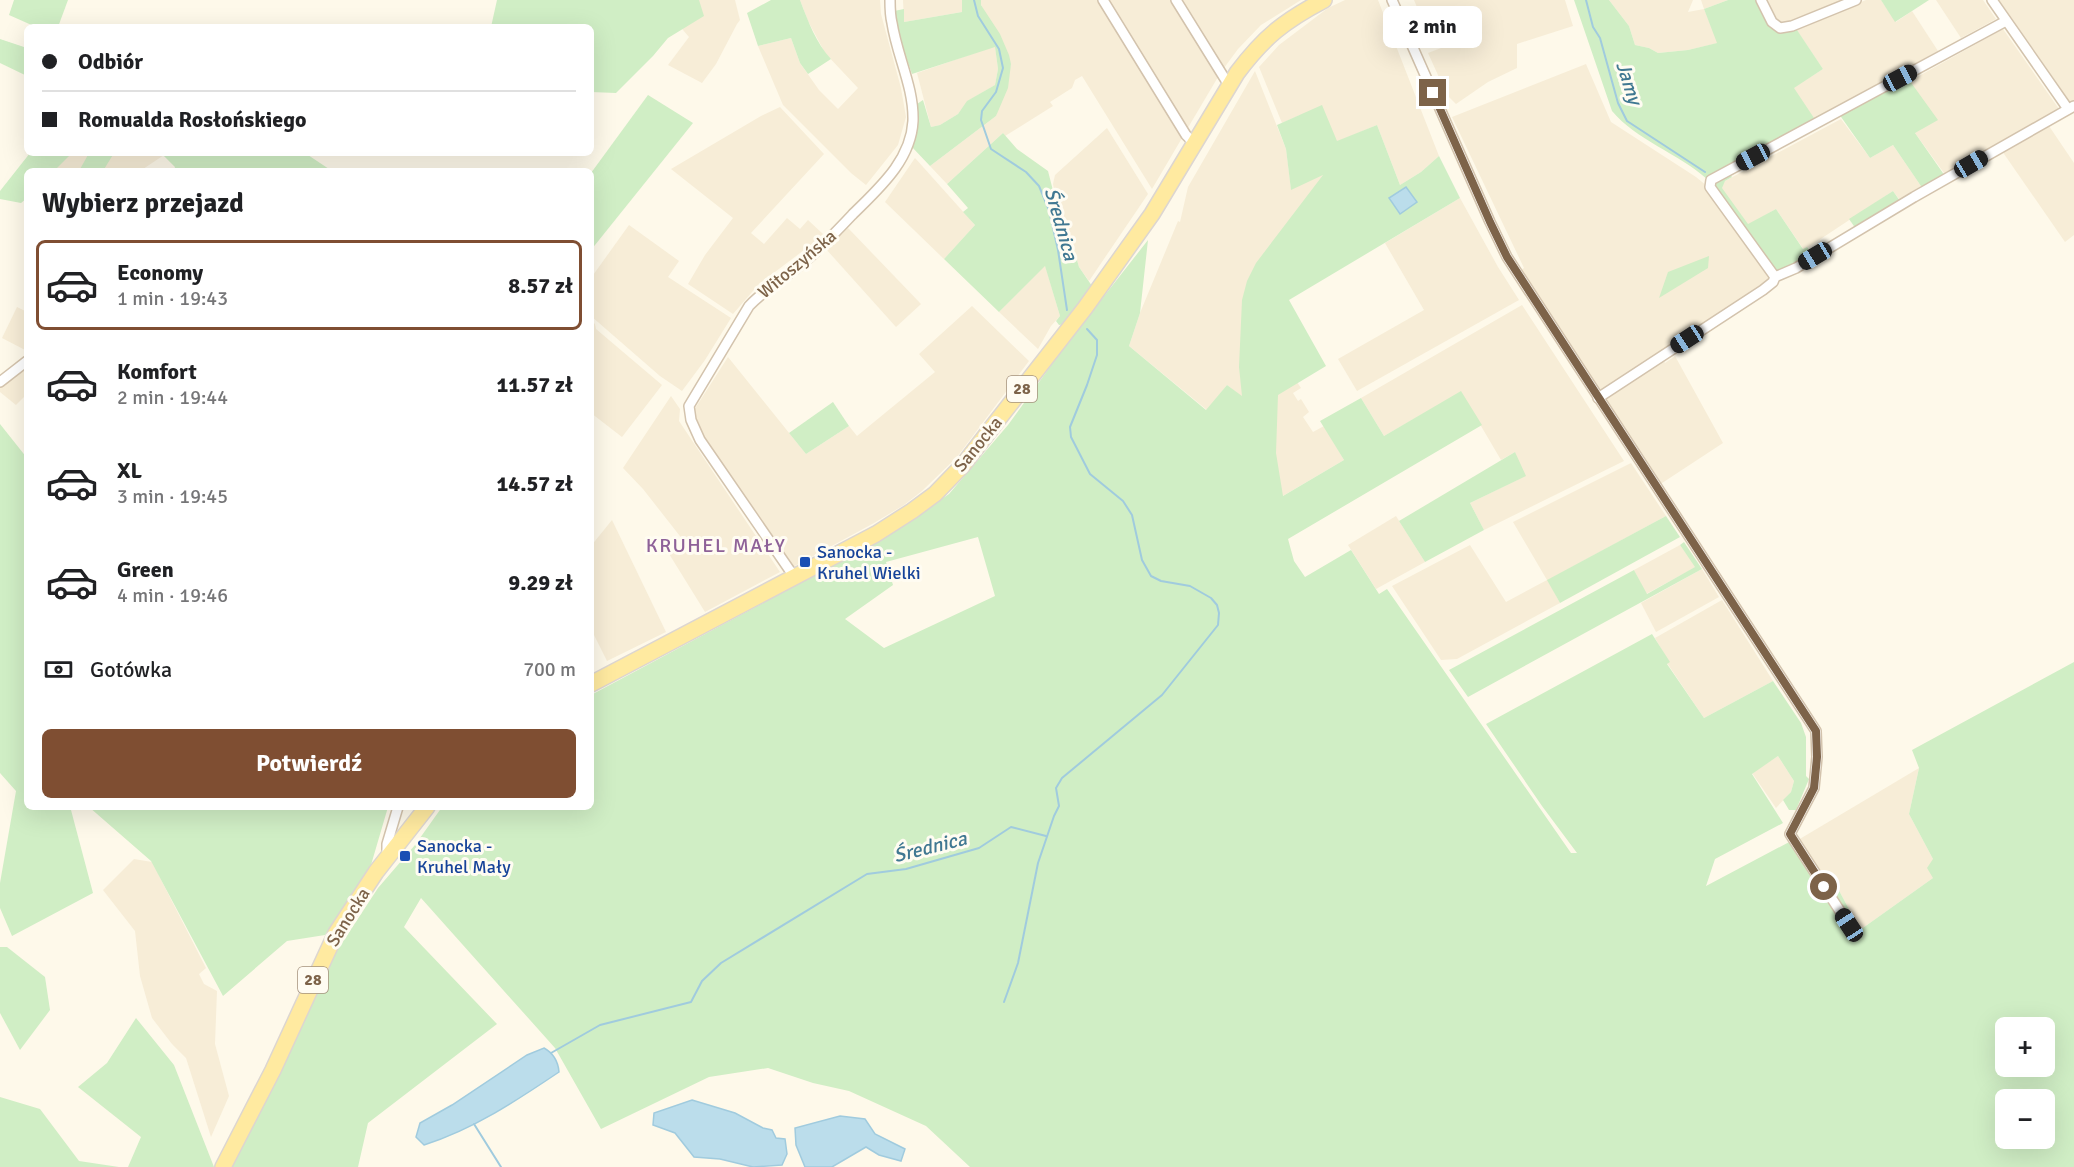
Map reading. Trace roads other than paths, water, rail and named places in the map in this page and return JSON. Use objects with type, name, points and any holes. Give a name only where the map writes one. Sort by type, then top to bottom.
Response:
[{"type":"main road","name":"Sanocka","points":[[594,682],[795,578],[902,518],[946,484],[1085,308],[1152,214],[1250,56],[1266,37],[1292,18],[1324,0]]},
{"type":"main road","name":"Sanocka","points":[[223,1167],[273,1070],[336,933],[387,858],[425,810]]},
{"type":"street","name":"Witoszyńska","points":[[795,578],[700,440],[691,420],[689,406],[749,306],[827,241],[892,173],[906,149],[913,122],[912,109],[892,23],[890,0]]},
{"type":"street","points":[[1103,0],[1186,135],[1195,144]]},
{"type":"street","points":[[1176,0],[1231,84]]},
{"type":"street","points":[[1392,0],[1507,257],[1816,731],[1817,757],[1814,788],[1790,834],[1849,925]]},
{"type":"street","points":[[1761,0],[1772,22],[1780,28],[1792,26],[1856,0]]},
{"type":"street","points":[[1598,398],[1763,290],[1773,282],[1775,277],[1796,268],[2071,107],[1992,0]]},
{"type":"street","points":[[1775,277],[1710,187],[1711,180],[2006,21]]},
{"type":"street","points":[[0,382],[24,363]]},
{"type":"street","points":[[387,858],[387,844],[397,810]]},
{"type":"water","points":[[1406,187],[1417,202],[1400,214],[1389,198]]},
{"type":"water","points":[[544,1048],[554,1057],[559,1072],[511,1104],[460,1131],[424,1145],[416,1137],[420,1123],[452,1105],[527,1055]]},
{"type":"water","points":[[692,1100],[735,1113],[763,1128],[772,1130],[776,1138],[785,1139],[787,1154],[782,1165],[753,1167],[720,1159],[694,1157],[675,1133],[653,1125],[654,1113]]},
{"type":"water","points":[[840,1116],[865,1119],[875,1134],[905,1149],[901,1161],[879,1155],[866,1147],[832,1167],[805,1167],[796,1145],[795,1128]]},
{"type":"waterway","name":"Średnica","points":[[974,0],[978,16],[999,49],[1003,68],[996,92],[982,111],[981,120],[991,149],[1026,172],[1039,186],[1049,210],[1067,310]]},
{"type":"waterway","name":"Jamy","points":[[1586,0],[1593,27],[1600,38],[1618,103],[1627,121],[1705,172]]},
{"type":"waterway","name":"Średnica","points":[[1004,1002],[1018,963],[1038,863],[1059,806],[1056,788],[1062,778],[1162,695],[1218,625],[1217,605],[1211,598],[1190,586],[1161,581],[1151,576],[1142,560],[1132,515],[1123,501],[1090,474],[1071,437],[1070,427],[1097,355],[1097,340],[1087,329]]},
{"type":"waterway","name":"Średnica","points":[[551,1053],[600,1025],[691,1002],[702,981],[721,963],[867,874],[906,869],[979,848],[1011,827],[1046,836]]},
{"type":"waterway","name":"Średnica","points":[[474,1124],[501,1167]]},
{"type":"place","name":"Sanocka - Kruhel Wielki","points":[[805,562]]},
{"type":"place","name":"Sanocka - Kruhel Mały","points":[[405,856]]},
{"type":"district","name":"KRUHEL MAŁY","points":[[716,545]]}]
